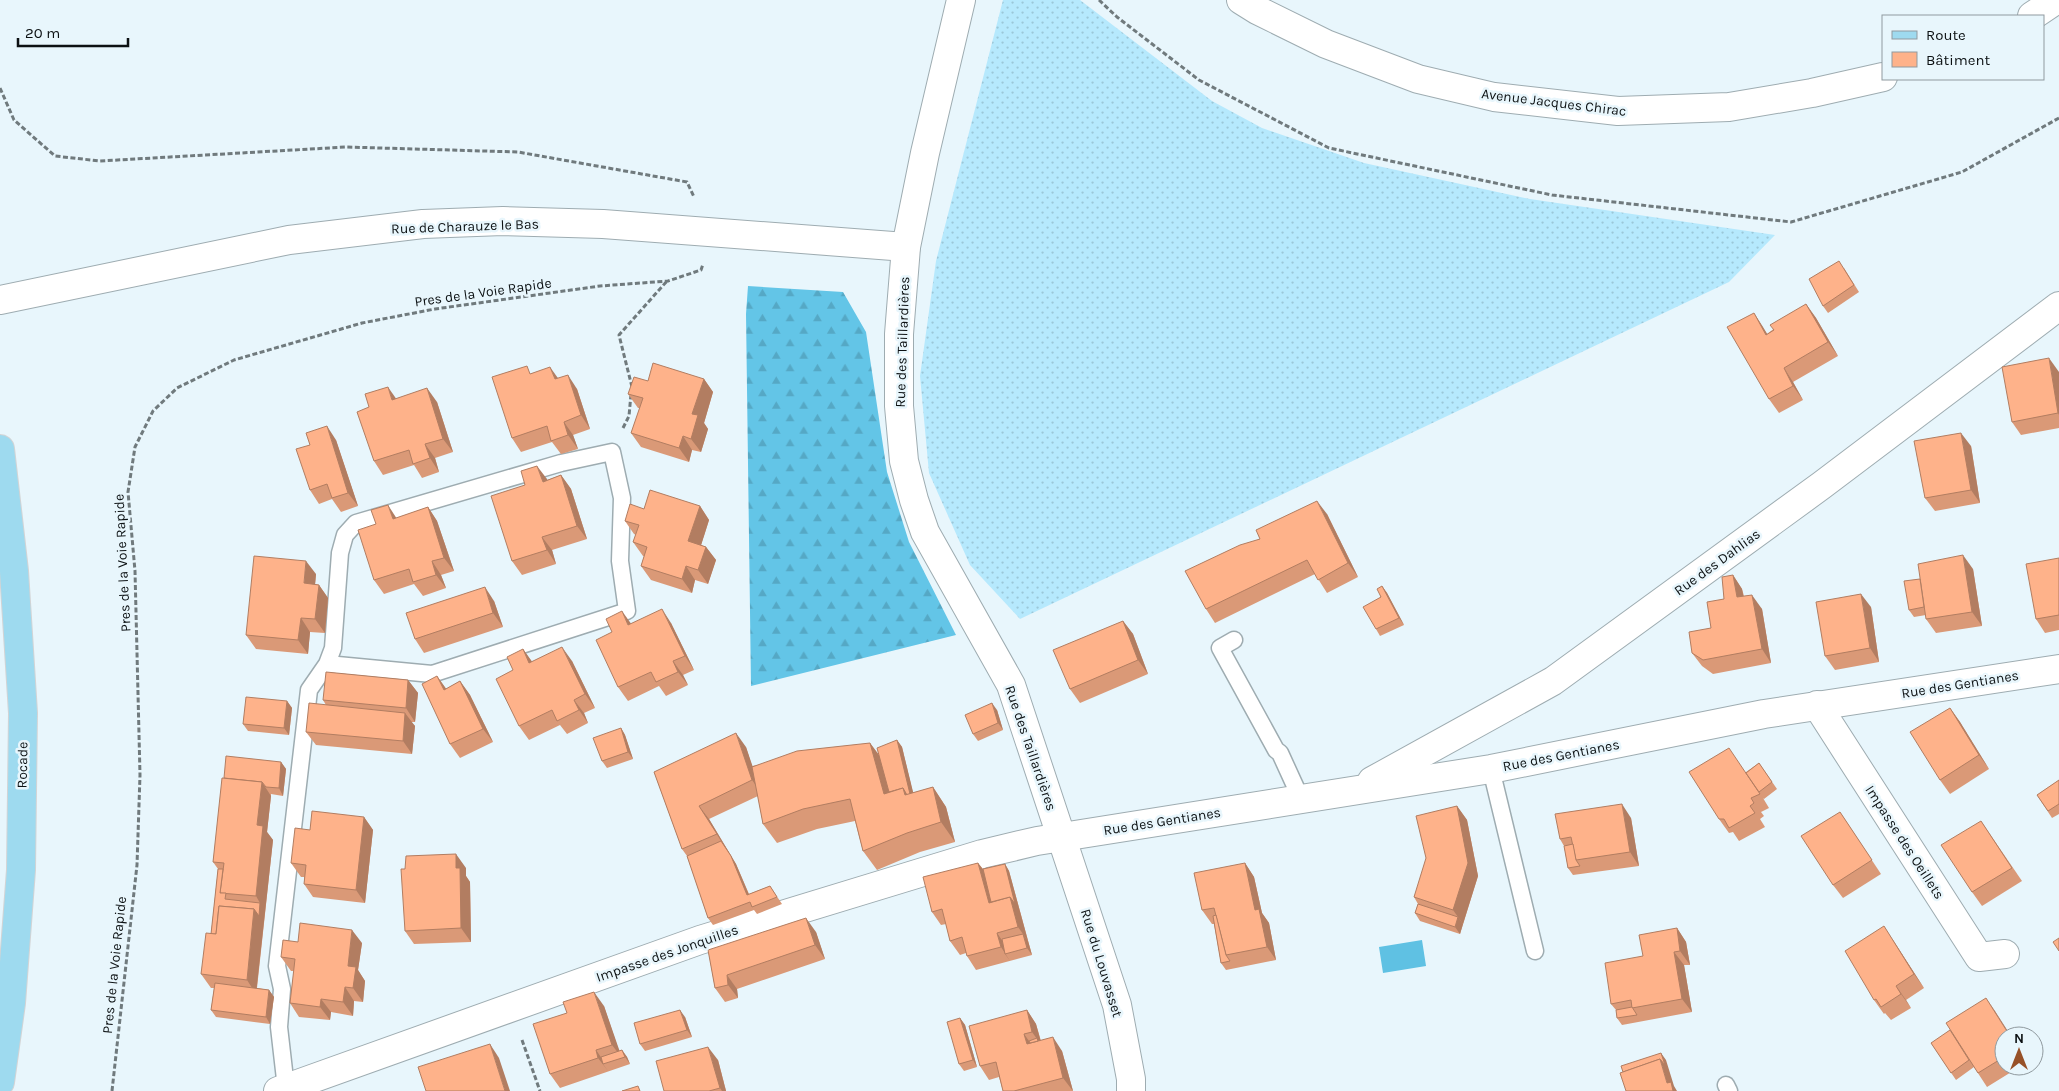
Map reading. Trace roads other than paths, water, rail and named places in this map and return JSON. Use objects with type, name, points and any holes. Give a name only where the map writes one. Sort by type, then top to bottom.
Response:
[{"type":"main road","name":"Rocade","points":[[0,449],[14,571],[22,713],[21,870],[11,1003],[0,1082]]},
{"type":"street","name":"Rue des Taillardières","points":[[961,0],[925,153],[906,247],[899,334],[899,406],[904,461],[925,532],[1011,685],[1062,837]]},
{"type":"street","name":"Avenue Jacques Chirac","points":[[1241,0],[1257,10],[1326,44],[1418,79],[1494,97],[1618,111],[1729,107],[1812,93],[1882,77]]},
{"type":"street","points":[[2034,15],[2056,0]]},
{"type":"street","name":"Rue de Charauze le Bas","points":[[0,300],[290,240],[423,224],[503,221],[567,223],[906,247]]},
{"type":"street","name":"Rue des Dahlias","points":[[1356,790],[1553,681],[1822,486],[2059,306]]},
{"type":"street","name":"Rue des Gentianes","points":[[1062,837],[1491,769],[1817,705],[2059,669]]},
{"type":"street","name":"Impasse des Oeillets","points":[[1817,705],[1979,957],[2004,954]]},
{"type":"street","name":"Impasse des Jonquilles","points":[[282,1090],[700,940],[982,854],[1062,837]]},
{"type":"street","name":"Rue du Louvasset","points":[[1062,837],[1117,1005],[1131,1079],[1131,1091]]},
{"type":"lane","points":[[282,1090],[279,1027],[282,989],[276,966],[309,690],[327,664],[333,648],[340,554],[345,535],[356,524],[561,463],[612,452],[622,498],[620,562],[627,611],[432,674],[327,664]]},
{"type":"lane","points":[[1234,640],[1220,648],[1280,753],[1301,799]]},
{"type":"lane","points":[[1491,769],[1535,951]]}]
